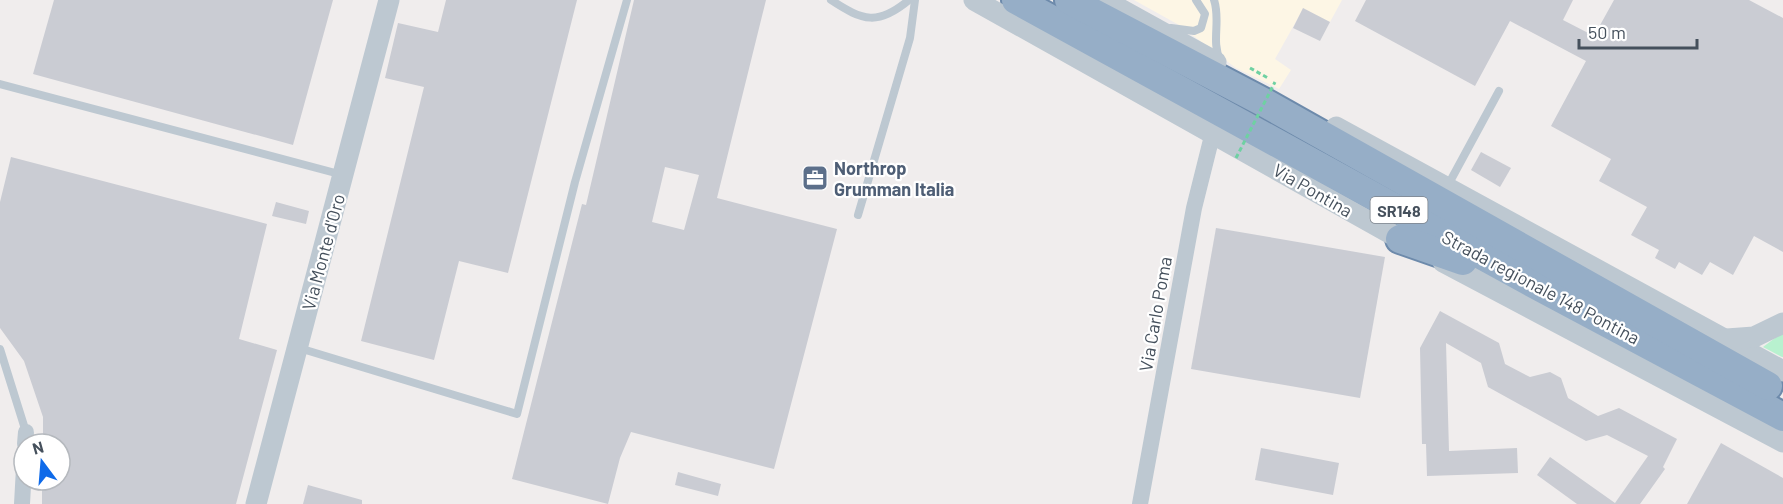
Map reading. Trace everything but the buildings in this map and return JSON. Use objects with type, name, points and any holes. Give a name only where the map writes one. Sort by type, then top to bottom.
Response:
[{"type":"highway","name":"Strada regionale 148 Pontina","points":[[1016,0],[1541,288],[1783,417]]},
{"type":"highway","name":"Strada regionale 148 Pontina","points":[[1069,0],[1264,103],[1783,395]]},
{"type":"highway","points":[[1400,239],[1541,288]]},
{"type":"street","name":"Via Monte d'Oro","points":[[256,504],[389,0]]},
{"type":"street","name":"Via Pontina","points":[[974,0],[1213,132],[1400,239],[1783,442]]},
{"type":"street","points":[[1104,0],[1783,371]]},
{"type":"street","name":"Via Carlo Poma","points":[[1140,504],[1194,208],[1213,132]]},
{"type":"street","points":[[1727,339],[1754,337],[1783,323]]},
{"type":"lane","points":[[297,348],[518,414],[574,182],[627,0]]},
{"type":"lane","points":[[831,0],[855,15],[870,19],[893,12],[909,0]]},
{"type":"lane","points":[[858,215],[910,38],[915,0]]},
{"type":"lane","points":[[1118,0],[1154,21],[1178,31],[1194,31],[1201,27],[1205,14],[1196,0]]},
{"type":"lane","points":[[1214,0],[1218,20],[1216,52],[1223,66]]},
{"type":"lane","points":[[0,84],[343,176]]},
{"type":"lane","points":[[1447,187],[1499,91]]},
{"type":"lane","points":[[0,349],[9,372],[24,432]]},
{"type":"lane","points":[[0,378],[9,372]]},
{"type":"path","points":[[1236,158],[1275,82],[1250,68]]},
{"type":"shaded area","points":[[1134,0],[1342,0],[1330,22],[1303,9],[1275,59],[1291,70],[1279,89],[1236,68],[1179,25]]},
{"type":"green space","points":[[1783,332],[1783,357],[1782,357],[1763,347]]},
{"type":"place","name":"Northrop Grumman Italia","points":[[815,178]]}]
